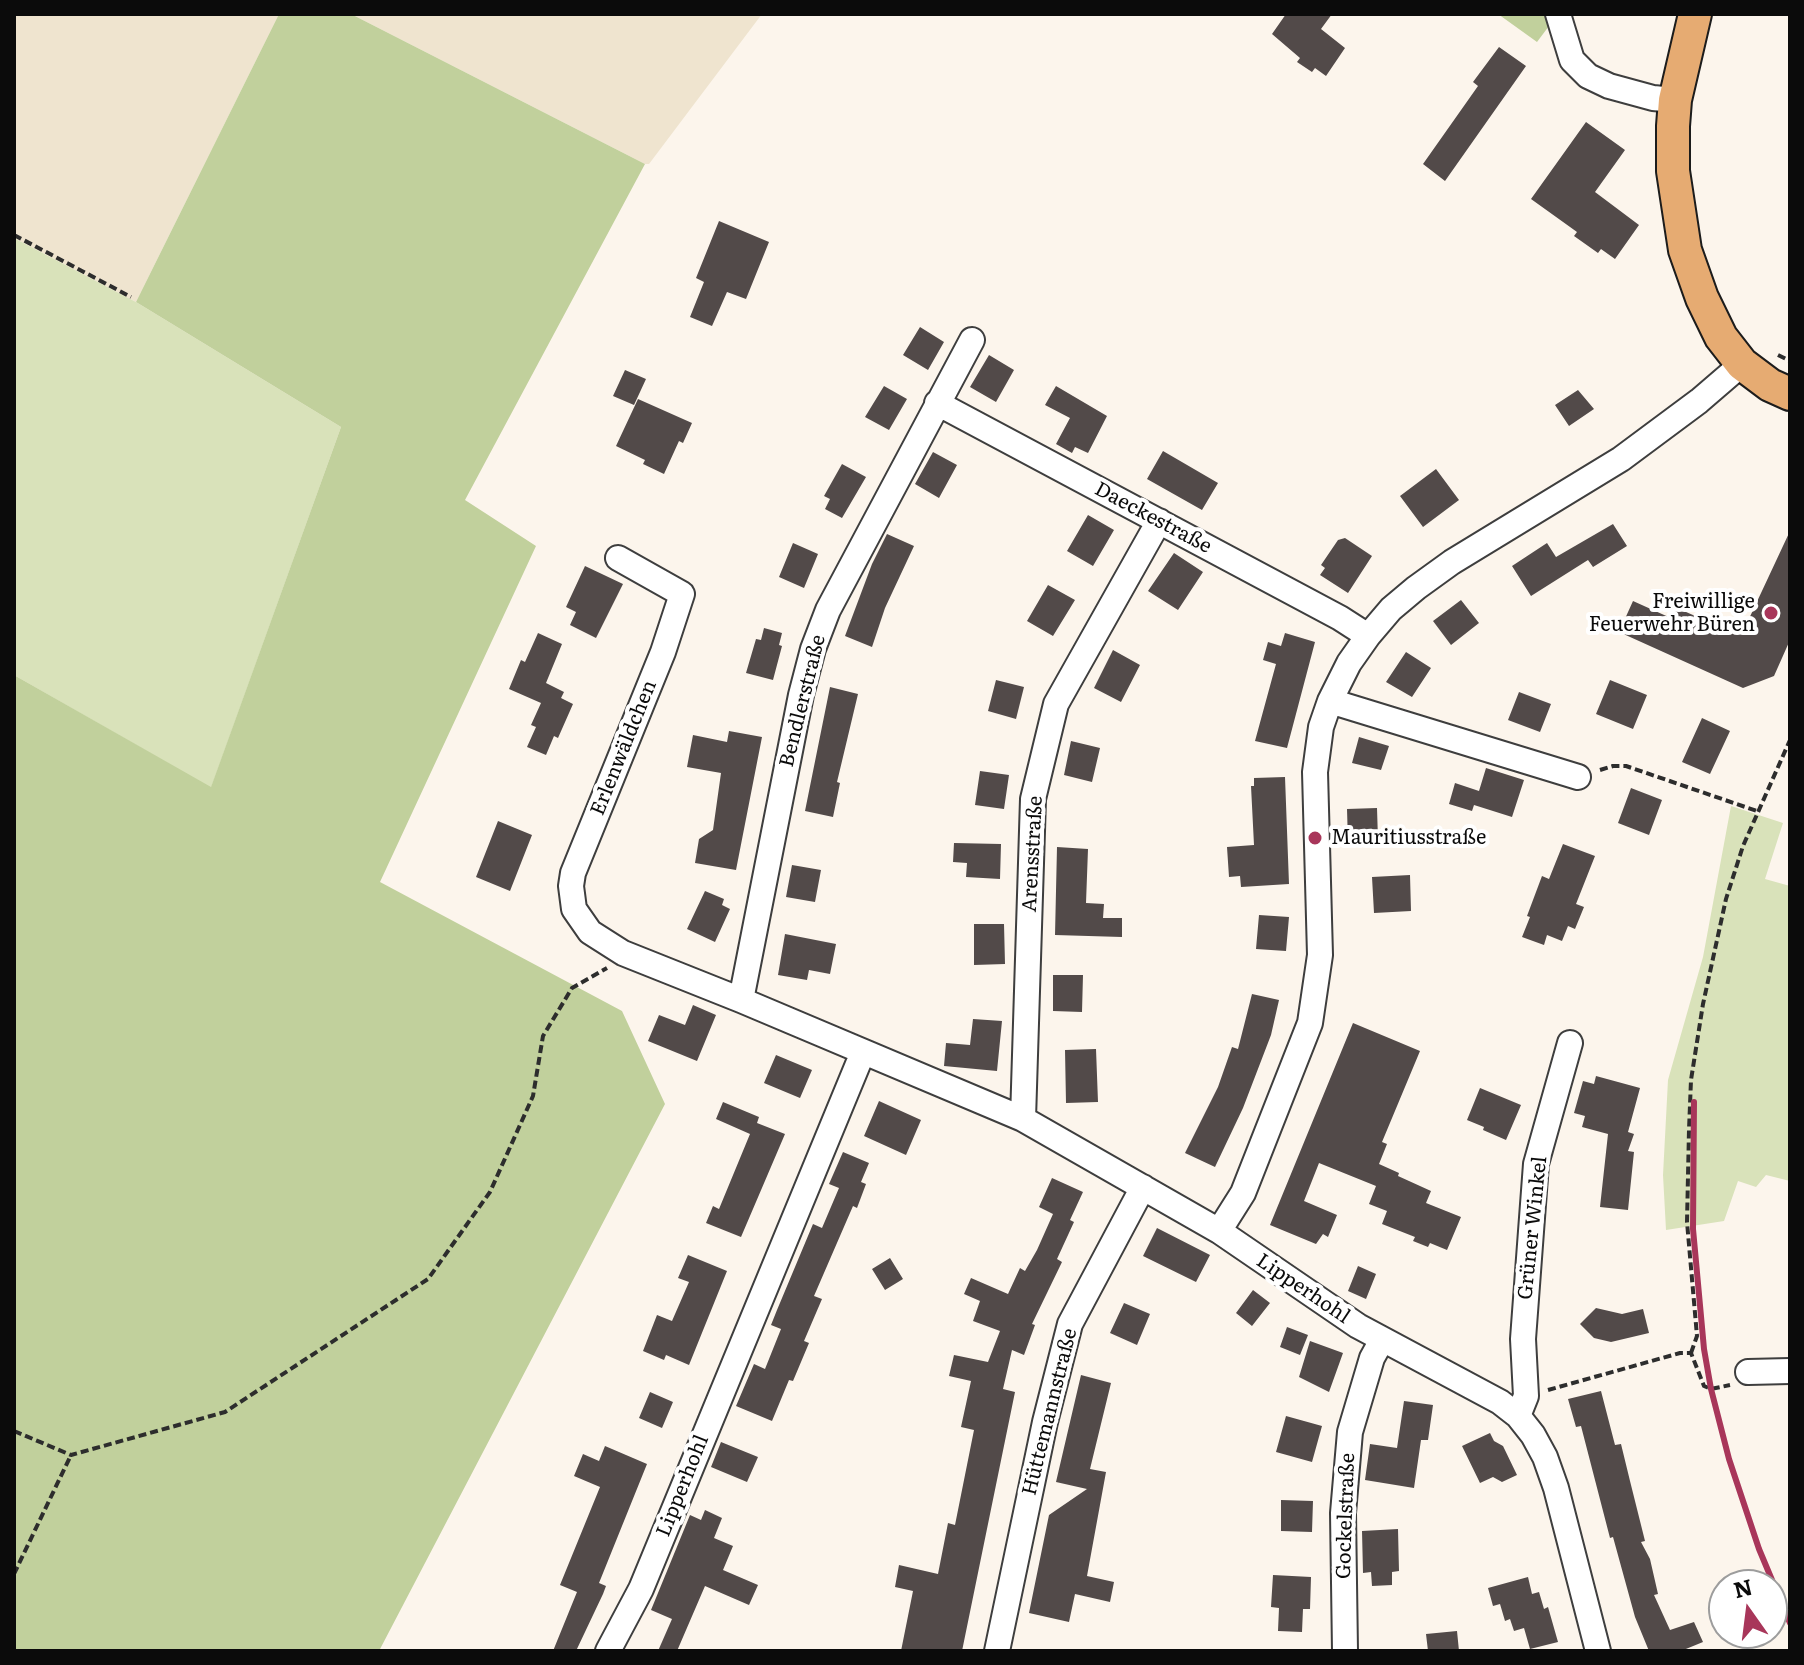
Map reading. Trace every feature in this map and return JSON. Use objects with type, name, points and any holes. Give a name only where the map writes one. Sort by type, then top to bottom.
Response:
[{"type":"main road","points":[[1695,14],[1675,100],[1673,171],[1685,250],[1702,298],[1721,337],[1742,364],[1770,385],[1790,394]]},
{"type":"street","points":[[1558,14],[1572,60],[1588,76],[1609,86],[1653,98],[1675,100]]},
{"type":"street","name":"Bendlerstraße","points":[[741,1000],[801,695],[813,649],[828,610],[972,340]]},
{"type":"street","points":[[1219,1231],[1243,1193],[1310,1023],[1320,955],[1315,772],[1321,727],[1349,663],[1391,609],[1416,588],[1452,562],[1621,459],[1699,401],[1742,364]]},
{"type":"street","name":"Daeckestraße","points":[[937,403],[1340,618],[1368,636]]},
{"type":"street","name":"Arensstraße","points":[[1023,1119],[1033,799],[1056,704],[1159,521]]},
{"type":"street","name":"Erlenwäldchen","points":[[618,558],[682,594],[663,652],[573,873],[574,909],[581,922],[605,943],[623,953]]},
{"type":"street","points":[[1330,701],[1578,777]]},
{"type":"street","name":"Lipperhohl","points":[[623,953],[1023,1119],[1219,1231],[1382,1340],[1480,1391],[1522,1406],[1552,1478],[1598,1651]]},
{"type":"street","name":"Grüner Winkel","points":[[1522,1406],[1523,1339],[1536,1164],[1570,1043]]},
{"type":"street","name":"Lipperhohl","points":[[608,1651],[641,1589],[863,1052]]},
{"type":"street","name":"Hüttemannstraße","points":[[997,1651],[1045,1422],[1070,1324],[1143,1187]]},
{"type":"street","name":"Gockelstraße","points":[[1345,1651],[1343,1513],[1350,1432],[1372,1358],[1382,1340]]},
{"type":"street","points":[[1748,1372],[1790,1371]]},
{"type":"path","points":[[14,235],[131,297]]},
{"type":"path","points":[[1775,353],[1790,361]]},
{"type":"path","points":[[1748,1372],[1738,1383],[1711,1389],[1704,1386],[1691,1353],[1697,1336],[1687,1222],[1691,1080],[1703,1004],[1726,899],[1757,811],[1790,740]]},
{"type":"path","points":[[1578,777],[1613,766],[1626,766],[1757,811]]},
{"type":"path","points":[[14,1431],[71,1455],[225,1412],[428,1279],[490,1192],[533,1096],[543,1036],[572,988],[609,968],[623,953]]},
{"type":"path","points":[[1522,1406],[1680,1353],[1691,1353]]},
{"type":"path","points":[[14,1574],[71,1455]]},
{"type":"shaded area","points":[[14,14],[279,14],[136,302],[14,238]]},
{"type":"shaded area","points":[[351,14],[762,14],[649,164],[645,164]]},
{"type":"green space","points":[[279,14],[351,14],[645,164],[465,500],[536,546],[380,882],[622,1011],[665,1104],[379,1651],[14,1651],[14,675],[211,787],[341,427],[136,302]]},
{"type":"green space","points":[[1498,14],[1558,14],[1537,42]]},
{"type":"green space","points":[[14,238],[136,302],[341,427],[211,788],[14,675]]},
{"type":"green space","points":[[1731,806],[1783,823],[1765,879],[1790,886],[1790,1181],[1766,1175],[1756,1187],[1738,1181],[1724,1221],[1666,1230],[1663,1175],[1668,1080],[1703,957]]},
{"type":"building","points":[[1286,14],[1332,14],[1321,29],[1345,48],[1326,76],[1315,68],[1312,72],[1297,62],[1300,58],[1272,34]]},
{"type":"building","points":[[1499,47],[1526,66],[1445,181],[1423,164],[1478,86],[1473,82]]},
{"type":"building","points":[[1586,122],[1625,150],[1595,192],[1639,225],[1615,259],[1601,249],[1598,253],[1574,236],[1577,232],[1531,199]]},
{"type":"building","points":[[719,221],[769,242],[746,299],[727,292],[712,326],[690,317],[704,282],[696,278]]},
{"type":"building","points":[[920,327],[944,342],[928,370],[903,355]]},
{"type":"building","points":[[989,355],[1014,370],[996,402],[970,387]]},
{"type":"building","points":[[625,370],[646,379],[634,405],[613,396]]},
{"type":"building","points":[[884,386],[907,399],[889,430],[865,417]]},
{"type":"building","points":[[1056,386],[1107,416],[1088,453],[1075,447],[1072,453],[1056,444],[1070,418],[1045,405]]},
{"type":"building","points":[[1578,390],[1594,409],[1569,426],[1555,405]]},
{"type":"building","points":[[638,399],[692,423],[683,443],[679,441],[664,474],[643,464],[645,460],[616,446]]},
{"type":"building","points":[[1163,451],[1218,483],[1202,510],[1147,479]]},
{"type":"building","points":[[933,452],[957,465],[939,498],[915,484]]},
{"type":"building","points":[[842,464],[866,477],[842,518],[825,509],[830,499],[824,496]]},
{"type":"building","points":[[1436,469],[1459,500],[1423,527],[1400,496]]},
{"type":"building","points":[[1088,515],[1114,530],[1093,566],[1067,551]]},
{"type":"building","points":[[1613,524],[1627,546],[1593,567],[1588,560],[1531,596],[1512,566],[1547,543],[1556,557]]},
{"type":"building","name":"Freiwillige Feuerwehr Büren","points":[[1790,531],[1790,640],[1774,676],[1743,688],[1619,632],[1633,601],[1673,619],[1677,608],[1727,630],[1747,623]]},
{"type":"building","points":[[887,534],[914,546],[885,608],[872,647],[845,636],[872,564]]},
{"type":"building","points":[[1345,538],[1372,556],[1348,593],[1320,575],[1325,568],[1321,565],[1338,540]]},
{"type":"building","points":[[793,543],[818,554],[804,588],[779,577]]},
{"type":"building","points":[[1174,553],[1203,572],[1178,610],[1148,591]]},
{"type":"building","points":[[585,566],[623,584],[596,638],[570,625],[576,612],[566,607]]},
{"type":"building","points":[[1048,585],[1075,600],[1053,636],[1027,621]]},
{"type":"building","points":[[1461,600],[1479,623],[1451,645],[1433,621]]},
{"type":"building","points":[[764,628],[782,633],[779,645],[782,646],[773,680],[746,673],[756,639],[761,640]]},
{"type":"building","points":[[538,633],[562,644],[546,683],[564,692],[561,698],[573,704],[558,738],[554,736],[546,755],[527,747],[536,727],[531,725],[541,703],[509,689],[521,660],[525,662]]},
{"type":"building","points":[[1285,633],[1315,642],[1287,748],[1255,741],[1276,664],[1263,660],[1268,642],[1281,646]]},
{"type":"building","points":[[1113,650],[1140,665],[1121,702],[1094,688]]},
{"type":"building","points":[[1406,652],[1431,668],[1412,697],[1386,682]]},
{"type":"building","points":[[996,680],[1024,687],[1016,719],[988,711]]},
{"type":"building","points":[[1610,680],[1647,695],[1633,729],[1596,714]]},
{"type":"building","points":[[830,687],[858,694],[837,782],[840,783],[833,817],[805,811]]},
{"type":"building","points":[[1519,692],[1551,704],[1540,732],[1508,720]]},
{"type":"building","points":[[1702,718],[1730,731],[1710,774],[1682,762]]},
{"type":"building","points":[[729,731],[762,737],[736,870],[695,863],[699,839],[713,830],[721,773],[687,767],[693,735],[727,742]]},
{"type":"building","points":[[1359,737],[1389,746],[1381,770],[1352,763]]},
{"type":"building","points":[[1071,741],[1100,748],[1092,782],[1064,775]]},
{"type":"building","points":[[1486,768],[1524,780],[1512,817],[1474,805],[1472,811],[1449,804],[1455,783],[1479,791]]},
{"type":"building","points":[[980,771],[1009,775],[1004,809],[975,805]]},
{"type":"building","points":[[1285,777],[1289,884],[1241,887],[1240,876],[1229,877],[1227,847],[1254,845],[1251,786],[1254,786],[1254,778]]},
{"type":"building","points":[[1631,788],[1662,800],[1649,835],[1618,823]]},
{"type":"building","points":[[1377,808],[1378,840],[1348,843],[1347,809]]},
{"type":"building","points":[[498,821],[532,835],[510,891],[476,877]]},
{"type":"building","points":[[954,843],[1001,844],[1000,879],[966,877],[967,863],[953,862]]},
{"type":"building","points":[[1563,844],[1595,856],[1576,904],[1584,907],[1575,929],[1568,926],[1562,941],[1547,935],[1544,945],[1522,937],[1542,876],[1549,879]]},
{"type":"building","points":[[1057,847],[1088,849],[1086,903],[1104,904],[1103,918],[1122,918],[1122,937],[1055,935]]},
{"type":"building","points":[[792,865],[821,870],[815,902],[786,897]]},
{"type":"building","points":[[1410,875],[1411,911],[1374,913],[1372,877]]},
{"type":"building","points":[[705,891],[724,899],[722,905],[730,909],[715,942],[687,929]]},
{"type":"building","points":[[1259,915],[1289,917],[1286,951],[1256,949]]},
{"type":"building","points":[[974,924],[1004,924],[1005,964],[974,965]]},
{"type":"building","points":[[785,934],[836,944],[830,974],[809,970],[807,980],[778,975]]},
{"type":"building","points":[[1053,975],[1083,975],[1082,1012],[1053,1011]]},
{"type":"building","points":[[1252,994],[1279,1000],[1271,1035],[1243,1108],[1215,1167],[1185,1153],[1218,1087],[1232,1047],[1238,1049]]},
{"type":"building","points":[[693,1005],[716,1015],[697,1061],[648,1041],[659,1015],[685,1025]]},
{"type":"building","points":[[973,1019],[1002,1021],[997,1071],[944,1066],[946,1043],[970,1045]]},
{"type":"building","points":[[1353,1023],[1420,1051],[1382,1142],[1387,1144],[1379,1164],[1431,1191],[1426,1203],[1461,1217],[1447,1250],[1430,1243],[1428,1247],[1413,1241],[1415,1237],[1382,1224],[1387,1211],[1369,1204],[1376,1186],[1319,1163],[1304,1201],[1337,1215],[1328,1237],[1323,1234],[1316,1244],[1270,1225]]},
{"type":"building","points":[[1096,1049],[1098,1102],[1066,1103],[1065,1050]]},
{"type":"building","points":[[776,1055],[812,1070],[800,1098],[764,1083]]},
{"type":"building","points":[[1596,1076],[1640,1088],[1628,1132],[1634,1134],[1628,1151],[1634,1152],[1628,1210],[1600,1207],[1608,1134],[1582,1127],[1585,1116],[1574,1113],[1583,1081],[1594,1084]]},
{"type":"building","points":[[1480,1088],[1521,1105],[1506,1140],[1467,1120]]},
{"type":"building","points":[[879,1101],[921,1120],[906,1155],[864,1136]]},
{"type":"building","points":[[723,1102],[759,1117],[757,1123],[785,1134],[741,1237],[706,1223],[713,1206],[719,1209],[750,1134],[716,1119]]},
{"type":"building","points":[[843,1152],[869,1163],[861,1182],[866,1184],[857,1208],[853,1206],[814,1296],[822,1299],[804,1341],[809,1343],[772,1421],[736,1406],[754,1364],[765,1369],[781,1329],[771,1325],[813,1224],[822,1228],[839,1188],[829,1184]]},
{"type":"building","points":[[1052,1178],[1083,1192],[1070,1220],[1074,1222],[1057,1259],[1062,1262],[1032,1324],[1035,1325],[1024,1355],[1012,1350],[1003,1389],[1015,1392],[962,1651],[901,1651],[913,1591],[895,1587],[899,1565],[938,1574],[948,1523],[955,1525],[974,1430],[961,1427],[971,1381],[949,1376],[954,1355],[988,1362],[1000,1331],[973,1321],[980,1301],[964,1294],[971,1278],[1008,1294],[1020,1268],[1025,1271],[1037,1250],[1053,1214],[1039,1207]]},
{"type":"building","points":[[1157,1228],[1210,1255],[1196,1282],[1143,1256]]},
{"type":"building","points":[[688,1255],[727,1271],[689,1365],[666,1355],[664,1360],[643,1351],[657,1315],[672,1321],[689,1282],[678,1278]]},
{"type":"building","points":[[890,1258],[903,1279],[885,1290],[872,1269]]},
{"type":"building","points":[[1358,1266],[1376,1274],[1366,1299],[1348,1291]]},
{"type":"building","points":[[1253,1290],[1270,1303],[1252,1326],[1236,1313]]},
{"type":"building","points":[[1124,1303],[1150,1314],[1137,1345],[1110,1333]]},
{"type":"building","points":[[1596,1308],[1622,1314],[1643,1309],[1649,1333],[1611,1342],[1594,1338],[1580,1324]]},
{"type":"building","points":[[1287,1327],[1308,1335],[1300,1355],[1280,1347]]},
{"type":"building","points":[[1310,1341],[1343,1353],[1329,1392],[1299,1377]]},
{"type":"building","points":[[1081,1375],[1111,1383],[1090,1469],[1106,1472],[1087,1576],[1114,1582],[1110,1602],[1075,1594],[1069,1622],[1029,1613],[1049,1515],[1087,1489],[1056,1482]]},
{"type":"building","points":[[1601,1391],[1615,1445],[1621,1444],[1645,1541],[1641,1542],[1650,1559],[1658,1594],[1654,1595],[1670,1630],[1694,1622],[1703,1642],[1681,1651],[1649,1651],[1635,1617],[1613,1537],[1610,1538],[1581,1426],[1576,1427],[1568,1399]]},
{"type":"building","points":[[650,1392],[673,1402],[662,1428],[639,1418]]},
{"type":"building","points":[[1404,1401],[1433,1405],[1428,1440],[1421,1440],[1414,1488],[1365,1480],[1370,1444],[1397,1448]]},
{"type":"building","points":[[1286,1416],[1322,1426],[1312,1462],[1276,1452]]},
{"type":"building","points":[[1490,1433],[1494,1441],[1503,1446],[1517,1475],[1502,1482],[1493,1477],[1480,1483],[1462,1446]]},
{"type":"building","points":[[721,1442],[758,1457],[747,1482],[711,1467]]},
{"type":"building","points":[[605,1446],[647,1464],[599,1583],[606,1586],[603,1594],[576,1651],[553,1651],[577,1592],[560,1585],[600,1487],[574,1476],[583,1454],[599,1461]]},
{"type":"building","points":[[1281,1500],[1313,1501],[1312,1532],[1281,1531]]},
{"type":"building","points":[[705,1510],[722,1518],[714,1538],[733,1546],[723,1570],[758,1585],[749,1605],[705,1586],[677,1651],[658,1651],[672,1619],[651,1610],[690,1515],[701,1520]]},
{"type":"building","points":[[1398,1529],[1399,1571],[1392,1572],[1392,1585],[1372,1586],[1371,1572],[1363,1573],[1362,1531]]},
{"type":"building","points":[[1273,1575],[1311,1577],[1310,1609],[1303,1609],[1302,1632],[1278,1631],[1279,1608],[1271,1607]]},
{"type":"building","points":[[1528,1577],[1532,1594],[1539,1592],[1544,1609],[1548,1607],[1558,1642],[1530,1649],[1524,1628],[1514,1631],[1510,1619],[1505,1621],[1500,1604],[1493,1606],[1488,1588]]},
{"type":"building","points":[[1457,1631],[1459,1651],[1428,1651],[1426,1634]]},
{"type":"railway","points":[[1694,1102],[1693,1229],[1704,1349],[1711,1389],[1729,1459],[1759,1549],[1790,1623]]},
{"type":"place","name":"Freiwillige Feuerwehr Büren","points":[[1771,613]]},
{"type":"place","name":"Mauritiusstraße","points":[[1315,838]]}]
